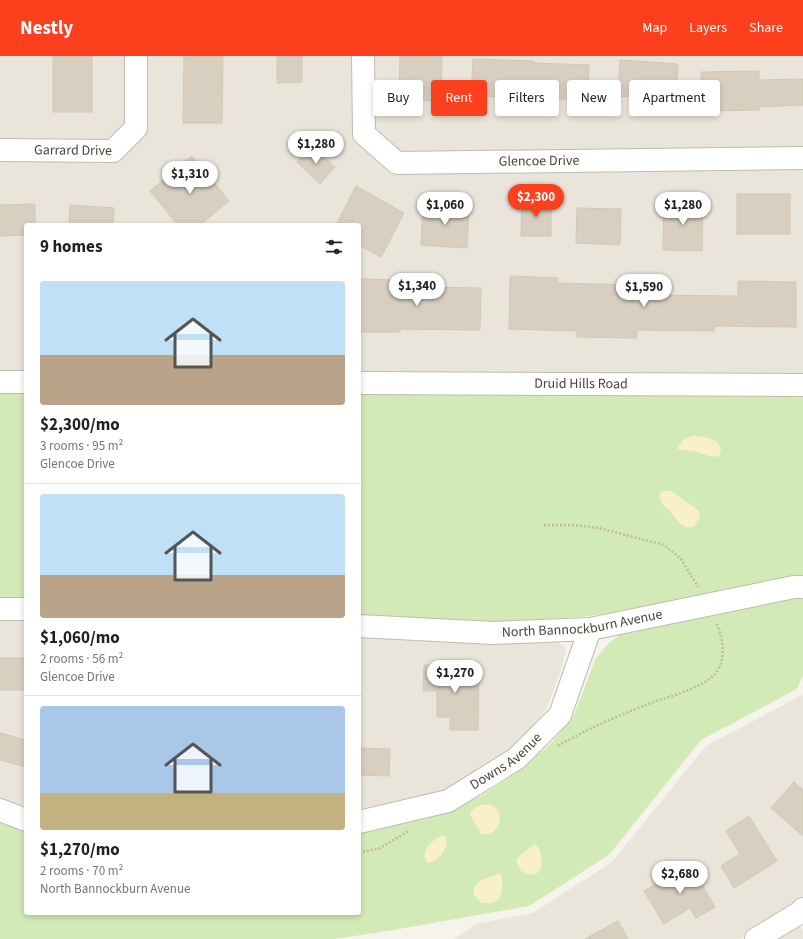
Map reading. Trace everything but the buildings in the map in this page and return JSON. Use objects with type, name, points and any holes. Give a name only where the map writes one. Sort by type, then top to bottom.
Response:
[{"type":"street","name":"Garrard Drive","points":[[0,150],[113,151],[136,128],[136,56]]},
{"type":"street","name":"Glencoe Drive","points":[[363,56],[364,134],[397,163],[803,158]]},
{"type":"street","points":[[0,382],[24,382]]},
{"type":"street","name":"Druid Hills Road","points":[[361,384],[803,385]]},
{"type":"street","name":"North Bannockburn Avenue","points":[[361,626],[493,633],[590,629],[794,587],[803,587]]},
{"type":"street","points":[[0,609],[24,609]]},
{"type":"street","name":"Downs Avenue","points":[[361,822],[448,801],[516,759],[560,715],[590,629]]},
{"type":"street","points":[[0,810],[24,819]]},
{"type":"street","points":[[756,939],[802,913]]},
{"type":"shaded area","points":[[0,56],[803,56],[803,374],[361,373],[361,223],[24,223],[24,373],[0,373]]},
{"type":"shaded area","points":[[0,616],[24,616],[24,805],[0,799]]},
{"type":"shaded area","points":[[361,634],[557,641],[566,648],[562,667],[548,706],[527,736],[477,776],[430,795],[383,805],[361,808]]},
{"type":"shaded area","points":[[803,693],[803,896],[794,905],[739,939],[454,939],[476,924],[533,913],[612,862],[706,746],[802,695]]},
{"type":"shaded area","points":[[798,925],[803,931],[803,939],[774,939]]},
{"type":"green space","points":[[0,393],[24,393],[24,598],[0,598]]},
{"type":"green space","points":[[361,393],[803,393],[803,578],[652,607],[581,617],[488,622],[361,617]]},
{"type":"green space","points":[[803,597],[803,675],[797,689],[701,740],[609,855],[529,906],[334,939],[0,939],[0,823],[24,830],[24,915],[361,915],[361,831],[434,816],[479,797],[521,770],[552,742],[574,715],[596,658],[608,644],[621,634]]},
{"type":"sand","points":[[692,436],[705,437],[717,442],[721,449],[719,456],[712,457],[696,452],[677,449],[683,440]]},
{"type":"sand","points":[[663,491],[671,491],[699,511],[700,516],[694,527],[682,525],[662,504],[660,493]]},
{"type":"sand","points":[[482,805],[494,807],[500,815],[499,825],[490,834],[481,834],[470,814],[470,812],[476,807]]},
{"type":"sand","points":[[442,835],[445,836],[446,840],[443,853],[432,862],[428,863],[425,860],[425,851],[431,842]]},
{"type":"sand","points":[[533,845],[538,847],[541,864],[538,873],[528,874],[521,871],[516,861]]},
{"type":"sand","points":[[498,874],[502,876],[502,891],[499,899],[492,903],[482,903],[474,895],[474,887],[480,881]]}]
